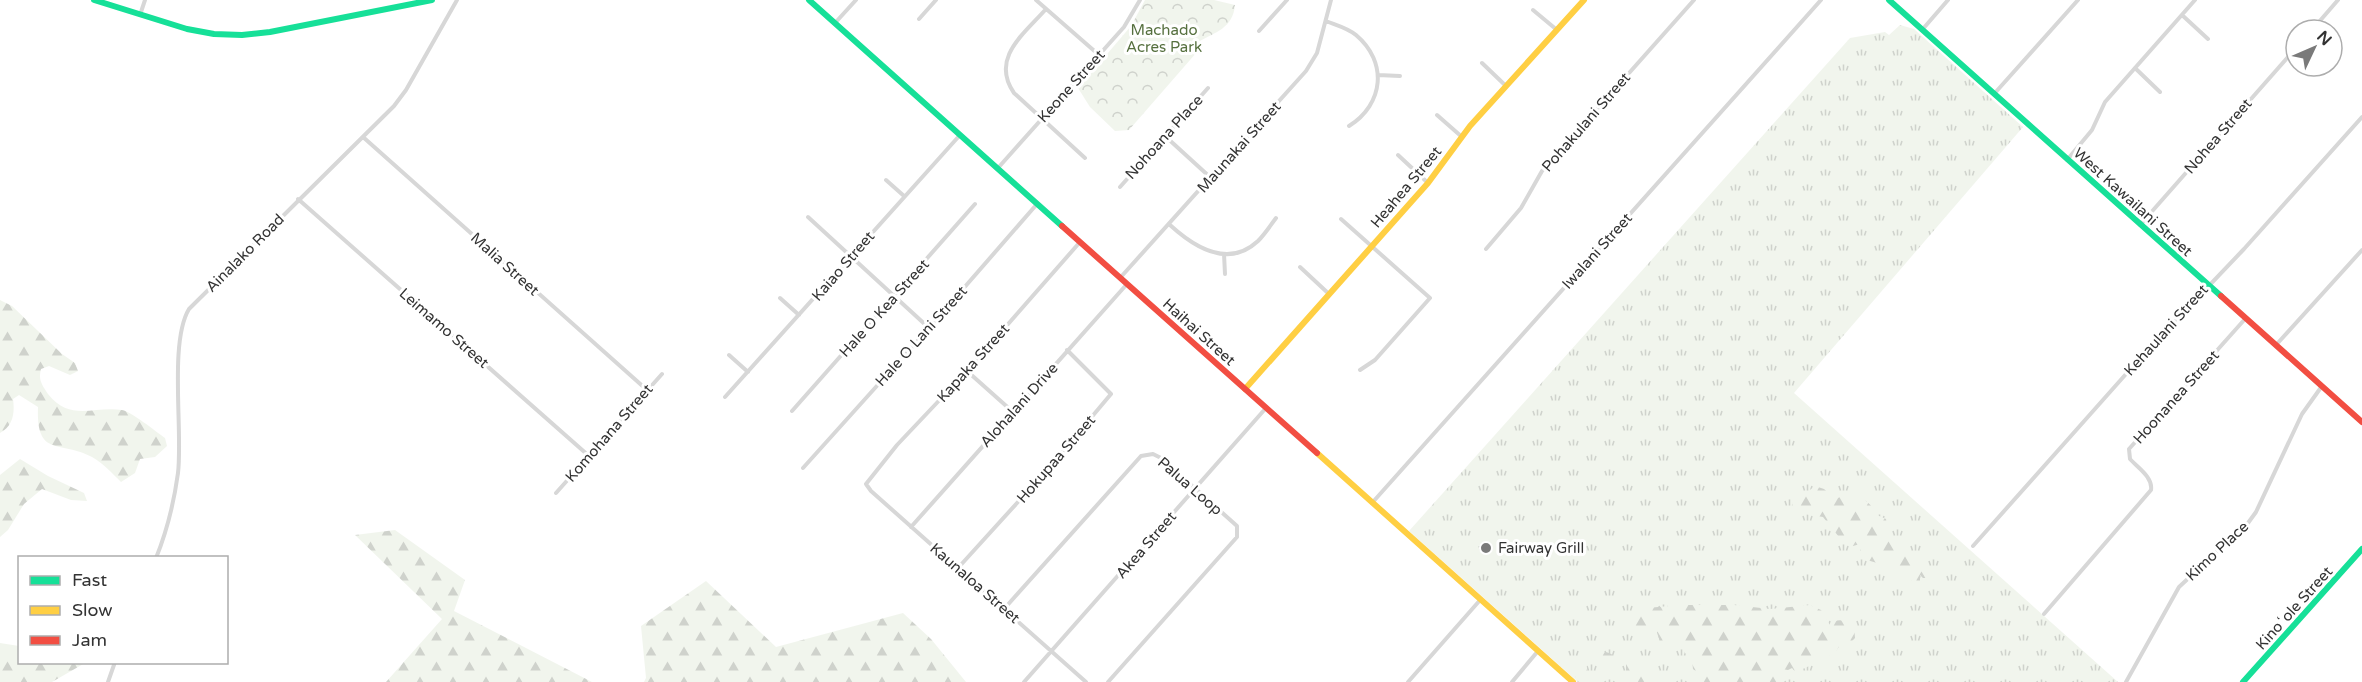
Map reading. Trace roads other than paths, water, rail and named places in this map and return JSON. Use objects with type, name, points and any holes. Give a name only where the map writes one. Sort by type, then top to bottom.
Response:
[{"type":"street","points":[[94,0],[140,15],[214,34],[242,35],[432,0]]},
{"type":"street","points":[[140,15],[145,0]]},
{"type":"street","name":"Ainalako Road","points":[[157,556],[172,508],[178,471],[180,345],[184,317],[190,308],[400,98],[457,0]]},
{"type":"street","name":"Haihai Street","points":[[809,0],[1573,682]]},
{"type":"street","points":[[835,23],[856,0]]},
{"type":"street","points":[[919,19],[936,0]]},
{"type":"street","points":[[1036,0],[1099,55]]},
{"type":"street","name":"Keone Street","points":[[998,169],[1124,27],[1140,0]]},
{"type":"street","points":[[1259,31],[1287,0]]},
{"type":"street","name":"Maunakai Street","points":[[1120,278],[1306,71],[1317,52],[1331,0]]},
{"type":"street","name":"Heahea Street","points":[[1245,389],[1428,183],[1462,137],[1584,0]]},
{"type":"street","name":"Pohakulani Street","points":[[1486,249],[1521,208],[1542,171],[1694,0]]},
{"type":"street","name":"Iwalani Street","points":[[1372,503],[1821,0]]},
{"type":"street","name":"West Kawailani Street","points":[[1888,0],[2362,422]]},
{"type":"street","points":[[1922,30],[1948,0]]},
{"type":"street","points":[[1994,94],[2078,0]]},
{"type":"street","points":[[2067,160],[2092,130],[2105,102],[2195,0]]},
{"type":"street","points":[[2322,18],[2338,0]]},
{"type":"street","points":[[1046,9],[1012,46],[1005,66],[1010,87],[1085,158]]},
{"type":"street","points":[[1533,10],[1557,30]]},
{"type":"street","points":[[2182,15],[2208,39]]},
{"type":"street","points":[[1326,21],[1354,33],[1364,42],[1372,52],[1378,75],[1378,85],[1372,104],[1358,120],[1349,126]]},
{"type":"street","name":"Nohea Street","points":[[2140,225],[2284,62]]},
{"type":"street","points":[[1482,63],[1506,86]]},
{"type":"street","points":[[2134,69],[2160,92]]},
{"type":"street","points":[[1378,75],[1400,76]]},
{"type":"street","name":"Nohoana Place","points":[[1120,187],[1208,88]]},
{"type":"street","points":[[1437,115],[1462,137]]},
{"type":"street","name":"Kehaulani Street","points":[[1972,546],[2362,117]]},
{"type":"street","name":"Kaiao Street","points":[[726,397],[960,135]]},
{"type":"street","points":[[1165,136],[1211,178]]},
{"type":"street","name":"Malia Street","points":[[363,137],[647,390]]},
{"type":"street","points":[[1398,155],[1428,183]]},
{"type":"street","points":[[886,180],[904,196]]},
{"type":"street","name":"Leimamo Street","points":[[298,199],[589,456]]},
{"type":"street","name":"Hale O Kea Street","points":[[792,411],[975,204]]},
{"type":"street","name":"Hale O Lani Street","points":[[803,468],[1037,204]]},
{"type":"street","points":[[808,217],[929,328]]},
{"type":"street","points":[[1170,225],[1196,246],[1206,251],[1224,254],[1252,246],[1276,218]]},
{"type":"street","points":[[1341,219],[1430,298],[1376,360],[1360,370]]},
{"type":"street","name":"Kapaka Street","points":[[866,484],[897,446],[967,371],[1080,242]]},
{"type":"street","points":[[2275,345],[2362,250]]},
{"type":"street","points":[[1224,254],[1225,274]]},
{"type":"street","points":[[1300,267],[1329,294]]},
{"type":"street","name":"Alohalani Drive","points":[[911,527],[1127,284]]},
{"type":"street","points":[[780,298],[799,315]]},
{"type":"street","name":"Hoonanea Street","points":[[2044,614],[2151,490],[2150,479],[2130,459],[2129,449],[2245,319]]},
{"type":"street","name":"Hokupaa Street","points":[[958,568],[1047,470],[1111,394],[1067,350]]},
{"type":"street","points":[[729,356],[748,372]]},
{"type":"street","points":[[967,371],[1012,412]]},
{"type":"street","name":"Komohana Street","points":[[556,493],[662,374]]},
{"type":"street","name":"Kimo Place","points":[[2126,682],[2179,586],[2237,533],[2256,512],[2302,414],[2322,386]]},
{"type":"street","name":"Akea Street","points":[[1024,682],[1266,408]]},
{"type":"street","name":"Palua Loop","points":[[1004,609],[1141,456],[1153,454],[1161,459],[1237,526],[1237,537],[1108,682]]},
{"type":"street","name":"Kaunaloa Street","points":[[866,484],[871,492],[1086,682]]},
{"type":"street","name":"Kinoʻole Street","points":[[2243,682],[2362,549]]},
{"type":"street","points":[[1408,682],[1480,599]]},
{"type":"street","points":[[1512,682],[1539,651]]},
{"type":"street","points":[[108,682],[115,664]]},
{"type":"place","name":"Fairway Grill","points":[[1486,548]]},
{"type":"park label","name":"Machado Acres Park","points":[[1164,38]]}]
